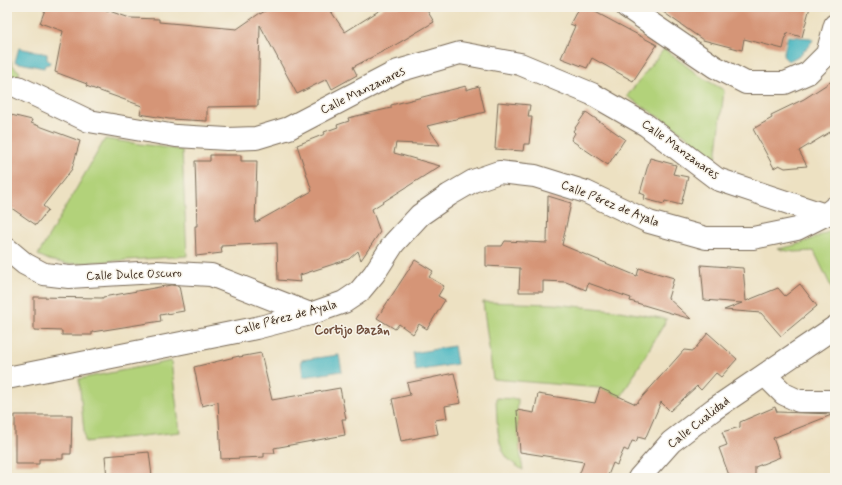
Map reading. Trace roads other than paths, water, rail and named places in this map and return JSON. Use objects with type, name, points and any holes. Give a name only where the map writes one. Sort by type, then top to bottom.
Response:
[{"type":"street","points":[[627,7],[715,67],[746,83],[785,83],[808,73],[826,54],[835,25]]},
{"type":"street","name":"Calle Manzanares","points":[[18,87],[89,121],[176,136],[226,139],[256,138],[289,128],[398,71],[460,53],[520,64],[592,94],[646,125],[717,179],[830,211]]},
{"type":"street","name":"Calle Pérez de Ayala","points":[[7,378],[256,328],[310,314],[344,302],[359,292],[374,274],[394,243],[420,215],[473,181],[499,172],[535,176],[586,192],[649,222],[706,238],[753,238],[797,229],[830,211]]},
{"type":"street","name":"Calle Dulce Oscuro","points":[[7,249],[25,264],[44,274],[69,277],[157,272],[211,275],[310,314]]},
{"type":"street","name":"Calle Cualidad","points":[[639,478],[671,442],[714,409],[835,326]]},
{"type":"street","points":[[765,375],[784,394],[799,401],[835,401]]},
{"type":"water","points":[[788,36],[811,38],[813,40],[802,53],[788,61],[783,56]]},
{"type":"water","points":[[19,48],[47,54],[47,59],[50,62],[49,64],[45,65],[44,68],[15,62]]},
{"type":"water","points":[[454,346],[457,364],[416,371],[413,353]]},
{"type":"water","points":[[339,355],[342,371],[303,377],[301,360]]},
{"type":"district","name":"Cortijo Bazán","points":[[352,330]]}]
